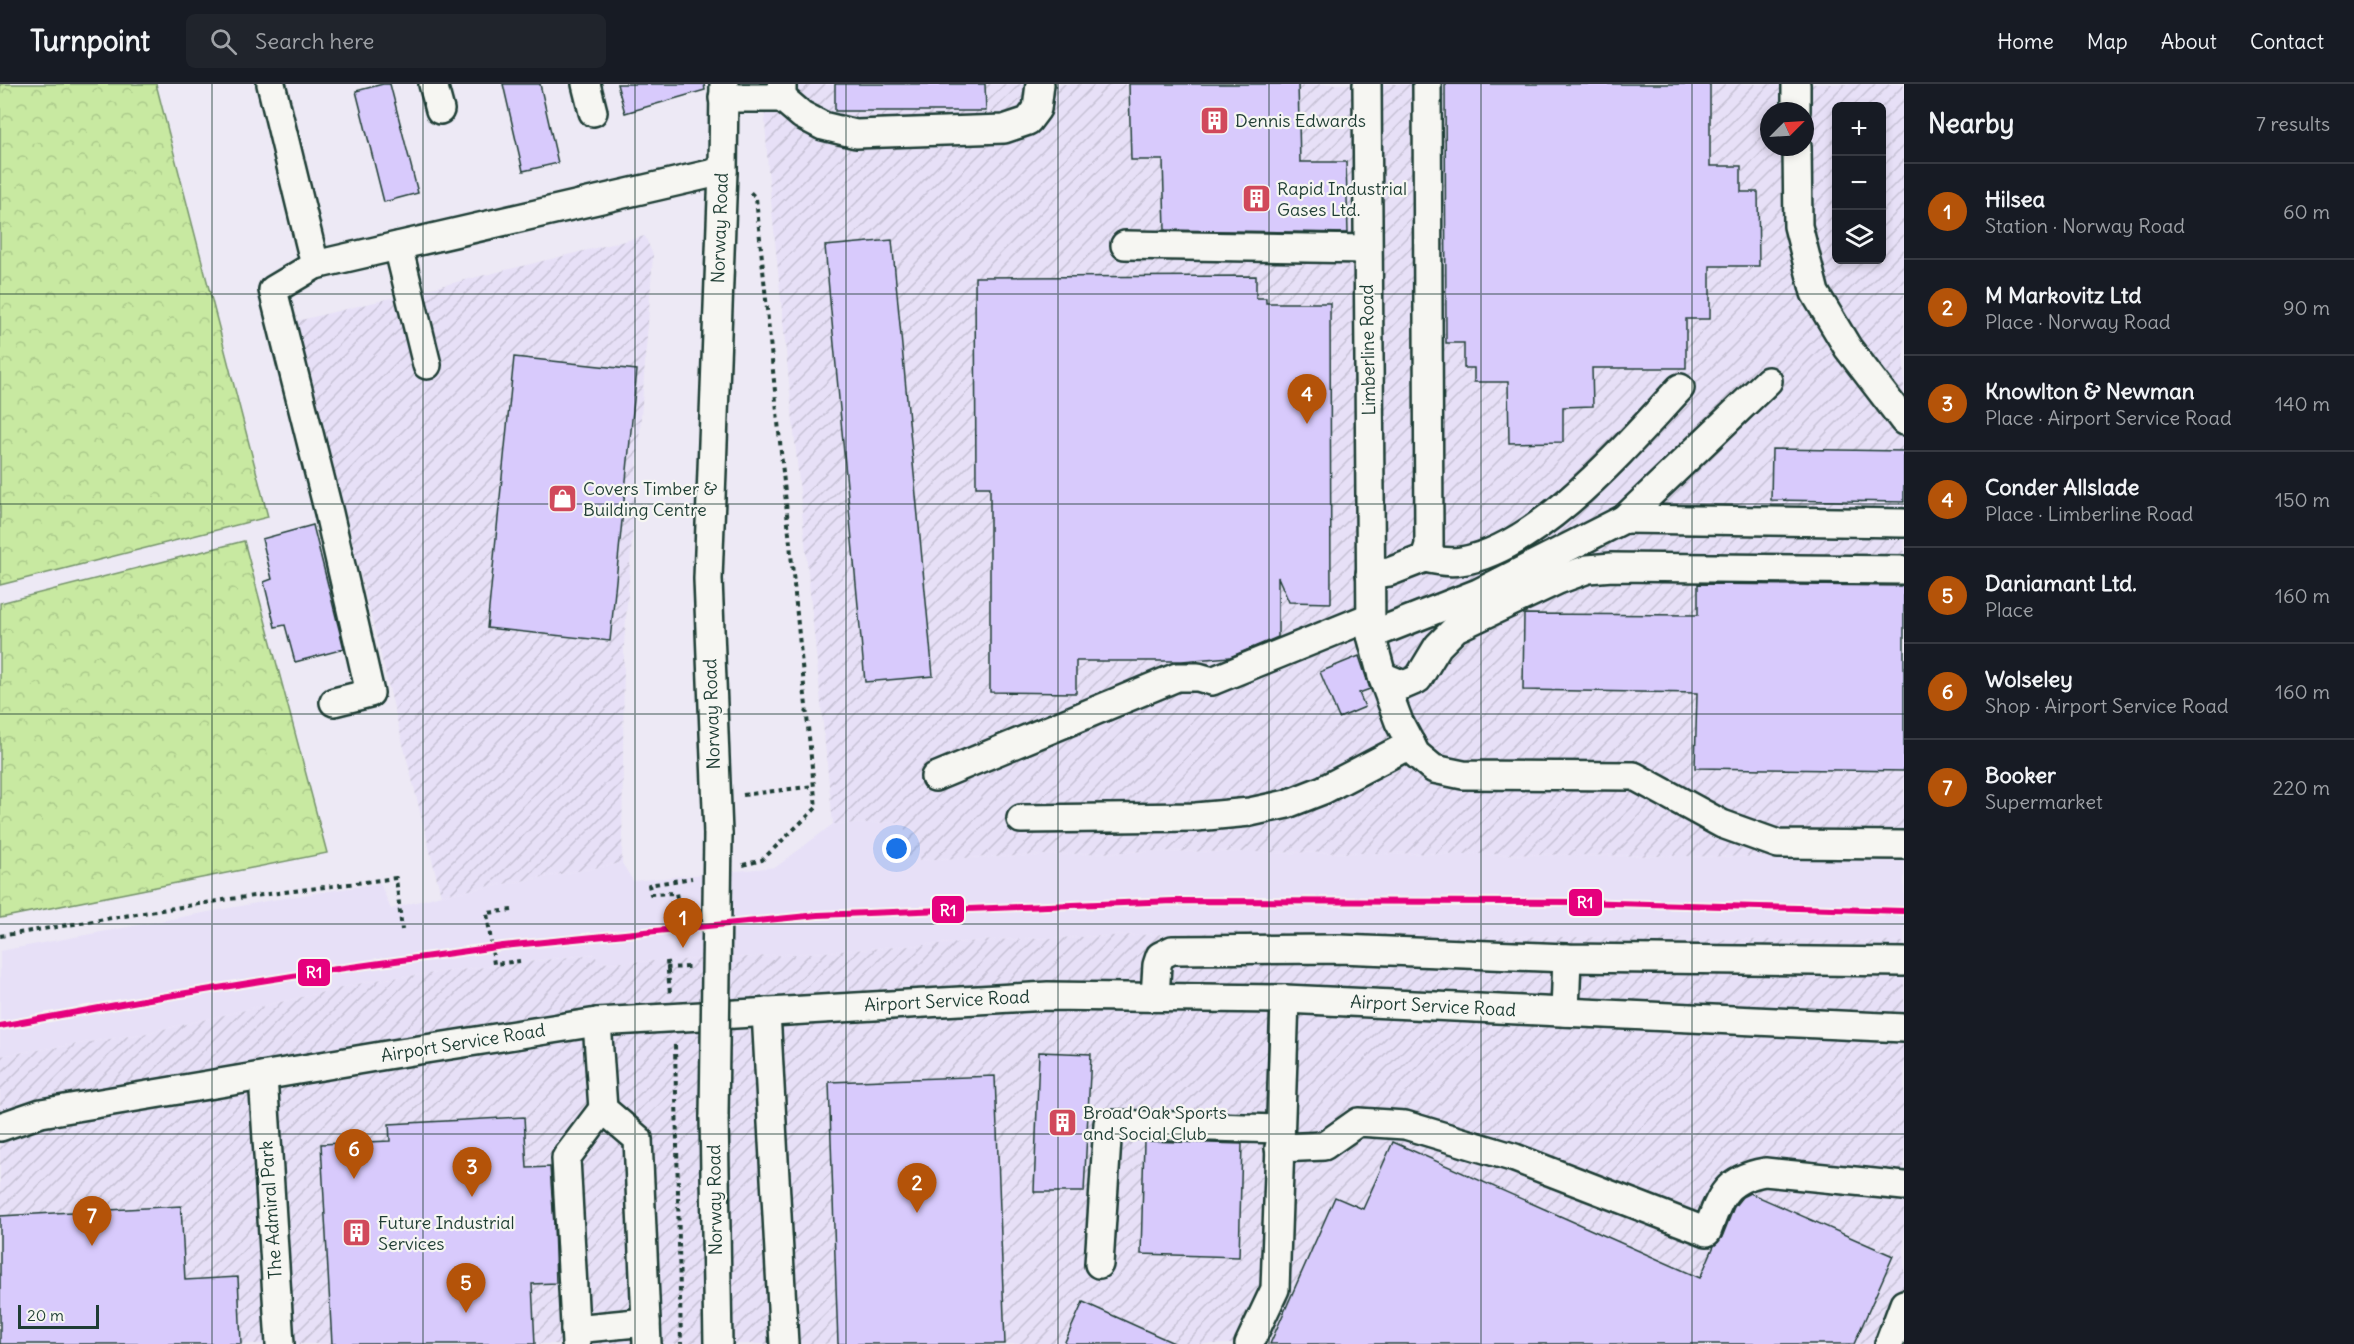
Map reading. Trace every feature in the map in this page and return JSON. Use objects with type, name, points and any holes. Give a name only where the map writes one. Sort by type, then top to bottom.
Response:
[{"type":"street","points":[[271,84],[315,265]]},
{"type":"street","points":[[433,84],[440,110]]},
{"type":"street","points":[[586,84],[593,112]]},
{"type":"street","points":[[724,91],[782,91],[802,115],[824,126],[856,134],[1004,129],[1028,121],[1037,109],[1040,84]]},
{"type":"street","name":"Limberline Road","points":[[1366,84],[1371,626],[1382,676],[1399,722],[1416,754],[1434,768],[1463,775],[1634,776],[1722,824],[1778,844],[1904,845]]},
{"type":"street","points":[[1425,558],[1429,545],[1430,527],[1426,280],[1427,84]]},
{"type":"street","points":[[1796,84],[1796,102]]},
{"type":"street","name":"Norway Road","points":[[718,1344],[714,1116],[718,834],[708,579],[724,91]]},
{"type":"street","points":[[1797,156],[1798,226],[1815,293],[1848,348],[1904,422]]},
{"type":"street","points":[[334,702],[370,693],[329,513],[273,290],[315,265],[723,165]]},
{"type":"street","points":[[1125,245],[1367,249]]},
{"type":"street","points":[[398,246],[427,364]]},
{"type":"street","points":[[934,777],[1177,677],[1198,677],[1212,681],[1371,626],[1478,593],[1624,519],[1768,381]]},
{"type":"street","points":[[1370,574],[1389,572],[1425,558],[1445,562],[1462,561],[1499,548],[1545,520],[1621,452],[1680,388]]},
{"type":"street","points":[[1624,519],[1904,523]]},
{"type":"street","points":[[1382,676],[1404,685],[1418,679],[1438,646],[1456,628],[1558,580],[1588,569],[1623,567],[1904,570]]},
{"type":"street","points":[[1021,819],[1196,817],[1250,812],[1287,804],[1323,790],[1411,744]]},
{"type":"street","points":[[1155,997],[1157,965],[1160,956],[1172,950],[1340,949],[1567,958],[1904,962]]},
{"type":"street","points":[[1565,1012],[1567,958]]},
{"type":"street","name":"Airport Service Road","points":[[0,1127],[40,1113],[597,1022],[1048,996],[1285,999],[1904,1028]]},
{"type":"street","points":[[1249,1344],[1275,1289],[1285,999]]},
{"type":"street","points":[[766,1012],[784,1344]]},
{"type":"street","points":[[597,1022],[603,1109],[566,1158],[575,1336],[647,1333],[638,1139],[603,1109]]},
{"type":"street","name":"The Admiral Park","points":[[263,1076],[280,1344]]},
{"type":"street","points":[[1100,1264],[1108,1124],[1280,1138],[1324,1146],[1358,1122],[1405,1125],[1515,1158],[1707,1232],[1716,1207],[1725,1193],[1734,1182],[1746,1175],[1766,1172],[1904,1186]]},
{"type":"path","points":[[723,165],[756,198],[816,808],[762,860]]},
{"type":"path","points":[[715,799],[814,786]]},
{"type":"path","points":[[0,936],[230,899],[396,878],[402,930]]},
{"type":"path","points":[[677,898],[676,892],[651,894],[650,885],[682,881]]},
{"type":"path","points":[[512,910],[487,913],[494,964],[520,961]]},
{"type":"path","points":[[666,968],[667,961]]},
{"type":"path","points":[[675,1017],[681,1344]]},
{"type":"shaded area","points":[[763,84],[1904,84],[1904,858],[1149,851],[908,860],[904,822],[833,824],[768,170]]},
{"type":"shaded area","points":[[645,236],[653,255],[624,645],[622,863],[441,895],[297,321]]},
{"type":"shaded area","points":[[905,822],[908,860],[1149,851],[1904,858],[1904,942],[1224,932],[996,940],[754,957],[656,961],[598,963],[594,954],[376,980],[142,1034],[0,1056],[0,951],[272,900],[380,883],[391,909],[441,895],[622,863],[633,881],[776,867],[833,824]]},
{"type":"shaded area","points":[[1224,932],[1904,942],[1904,1344],[0,1344],[0,1056],[142,1034],[376,980],[595,954],[598,963],[656,961],[754,957],[996,940]]},
{"type":"green space","points":[[0,84],[156,84],[268,517],[0,585]]},
{"type":"green space","points":[[244,541],[327,853],[0,918],[0,603]]},
{"type":"building","points":[[390,84],[418,193],[384,202],[356,91]]},
{"type":"building","points":[[503,84],[540,84],[558,163],[523,171]]},
{"type":"building","points":[[617,84],[704,84],[705,90],[625,113]]},
{"type":"building","points":[[835,84],[985,84],[986,111],[835,111]]},
{"type":"building","points":[[1129,84],[1298,84],[1300,162],[1346,162],[1348,233],[1165,230],[1163,160],[1131,160]]},
{"type":"building","points":[[1445,84],[1710,84],[1710,166],[1741,166],[1741,192],[1758,192],[1759,266],[1710,266],[1710,319],[1686,319],[1686,368],[1592,368],[1593,406],[1563,407],[1563,442],[1509,443],[1508,382],[1474,382],[1474,368],[1464,368],[1464,343],[1446,343]]},
{"type":"building","points":[[892,240],[933,676],[865,682],[825,246]]},
{"type":"building","points":[[1256,276],[1256,298],[1266,298],[1266,303],[1330,303],[1331,603],[1289,602],[1278,577],[1278,637],[1230,657],[1182,661],[1076,661],[1076,693],[990,692],[990,487],[976,487],[975,277]]},
{"type":"building","name":"Covers Timber & Building Centre","points":[[514,357],[637,370],[610,641],[487,628]]},
{"type":"building","points":[[1772,449],[1904,451],[1904,502],[1771,500]]},
{"type":"building","points":[[313,525],[344,649],[295,662],[285,625],[275,627],[264,582],[272,579],[262,539]]},
{"type":"building","points":[[1698,584],[1904,586],[1904,771],[1695,768],[1697,693],[1523,690],[1524,614],[1698,615]]},
{"type":"building","points":[[1359,656],[1370,689],[1359,693],[1365,707],[1339,718],[1320,672]]},
{"type":"building","name":"Broad Oak Sports and Social Club","points":[[1039,1052],[1091,1054],[1084,1192],[1034,1192]]},
{"type":"building","points":[[995,1076],[1005,1344],[838,1344],[829,1082]]},
{"type":"building","points":[[524,1117],[527,1168],[550,1167],[554,1225],[556,1283],[532,1284],[535,1344],[332,1344],[321,1144],[390,1141],[389,1124]]},
{"type":"building","points":[[1144,1141],[1242,1144],[1239,1257],[1141,1254]]},
{"type":"building","points":[[1393,1142],[1700,1278],[1714,1246],[1722,1237],[1734,1207],[1742,1197],[1750,1193],[1893,1256],[1854,1344],[1270,1344],[1335,1197],[1363,1209]]},
{"type":"building","points":[[181,1206],[185,1280],[238,1277],[241,1344],[0,1344],[0,1216]]},
{"type":"building","points":[[1083,1302],[1176,1344],[1064,1344]]},
{"type":"transit line","name":"R1","points":[[0,1026],[330,970],[503,946],[818,915],[1174,901],[1577,902],[1904,911]]},
{"type":"place","name":"Dennis Edwards","points":[[1214,121]]},
{"type":"place","name":"Rapid Industrial Gases Ltd.","points":[[1256,199]]},
{"type":"place","name":"Conder Allslade","points":[[1307,424]]},
{"type":"place","name":"Covers Timber & Building Centre","points":[[562,499]]},
{"type":"place","name":"Hilsea","points":[[683,948]]},
{"type":"place","name":"Broad Oak Sports and Social Club","points":[[1062,1123]]},
{"type":"place","name":"Wolseley","points":[[354,1179]]},
{"type":"place","name":"Knowlton & Newman","points":[[472,1197]]},
{"type":"place","name":"M Markovitz Ltd","points":[[917,1213]]},
{"type":"place","name":"Future Industrial Services","points":[[357,1233]]},
{"type":"place","name":"Booker","points":[[92,1246]]},
{"type":"place","name":"Daniamant Ltd.","points":[[466,1313]]}]
